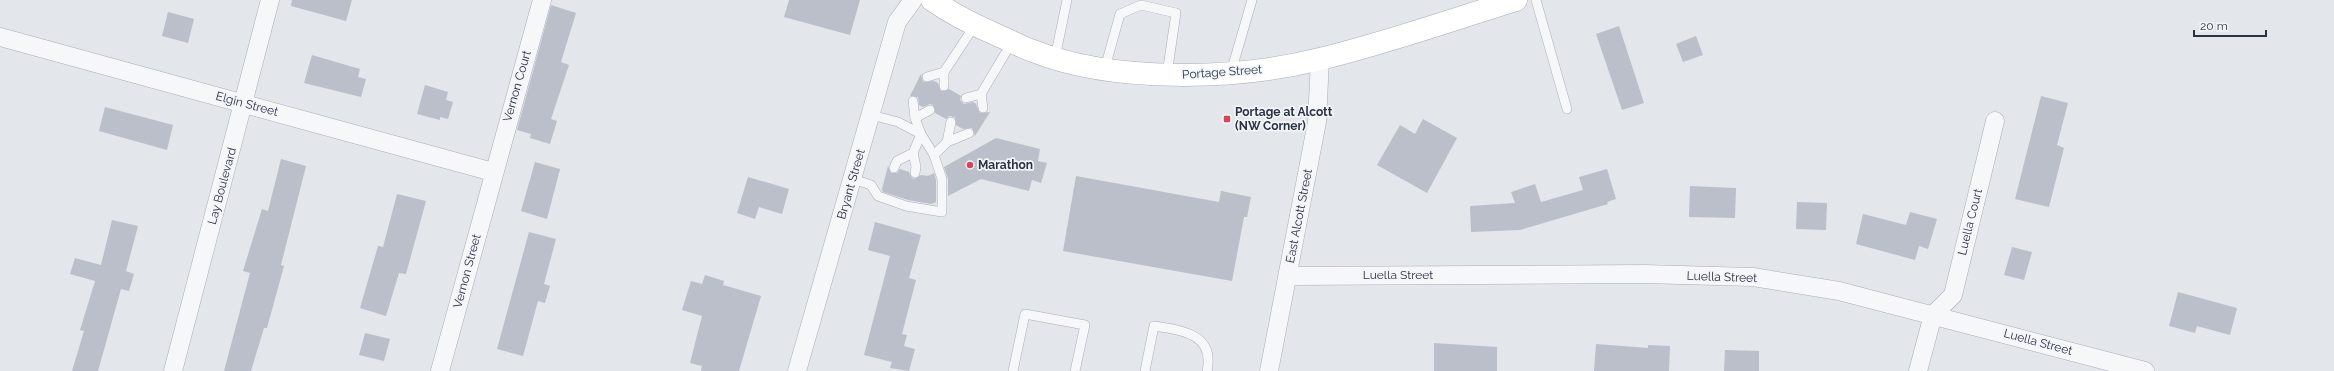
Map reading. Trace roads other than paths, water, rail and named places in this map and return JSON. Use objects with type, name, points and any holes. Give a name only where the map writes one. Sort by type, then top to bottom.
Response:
[{"type":"main road","name":"Portage Street","points":[[932,0],[946,10],[975,25],[1012,42],[1055,58],[1105,68],[1167,76],[1254,71],[1320,59],[1516,0]]},
{"type":"street","name":"Lay Boulevard","points":[[173,371],[270,0]]},
{"type":"street","name":"Vernon Court","points":[[493,172],[542,0]]},
{"type":"street","name":"Bryant Street","points":[[798,371],[897,22],[913,0]]},
{"type":"street","name":"Elgin Street","points":[[0,37],[244,102],[493,172]]},
{"type":"street","name":"East Alcott Street","points":[[1269,371],[1317,122],[1320,59]]},
{"type":"street","name":"Luella Court","points":[[1933,315],[1953,295],[1995,121]]},
{"type":"street","name":"Vernon Street","points":[[440,371],[493,172]]},
{"type":"street","name":"Luella Street","points":[[1288,276],[1644,274],[1753,277],[1838,291],[2145,371]]},
{"type":"street","points":[[1918,371],[1933,315]]},
{"type":"lane","points":[[1055,58],[1067,0]]},
{"type":"lane","points":[[1231,72],[1252,0]]},
{"type":"lane","points":[[1536,0],[1567,109]]},
{"type":"lane","points":[[1105,68],[1120,14],[1141,5],[1176,13],[1167,76]]},
{"type":"lane","points":[[944,86],[944,72],[975,25]]},
{"type":"lane","points":[[983,108],[981,94],[1012,42]]},
{"type":"lane","points":[[927,77],[944,72]]},
{"type":"lane","points":[[966,98],[981,94]]},
{"type":"lane","points":[[853,180],[871,185],[878,196],[887,197],[942,212],[942,179],[934,155],[921,134],[915,118],[913,101]]},
{"type":"lane","points":[[915,118],[930,110]]},
{"type":"lane","points":[[871,115],[898,122],[921,134]]},
{"type":"lane","points":[[947,142],[951,122]]},
{"type":"lane","points":[[934,155],[947,142],[969,133]]},
{"type":"lane","points":[[915,173],[916,167],[913,153],[921,134]]},
{"type":"lane","points":[[894,168],[897,161],[913,153]]},
{"type":"lane","points":[[1013,371],[1025,314],[1085,324],[1075,371]]},
{"type":"lane","points":[[1145,371],[1154,326],[1177,330],[1193,335],[1205,347],[1210,358],[1207,371]]},
{"type":"place","name":"Portage at Alcott (NW Corner)","points":[[1227,119]]},
{"type":"place","name":"Marathon","points":[[970,165]]}]
